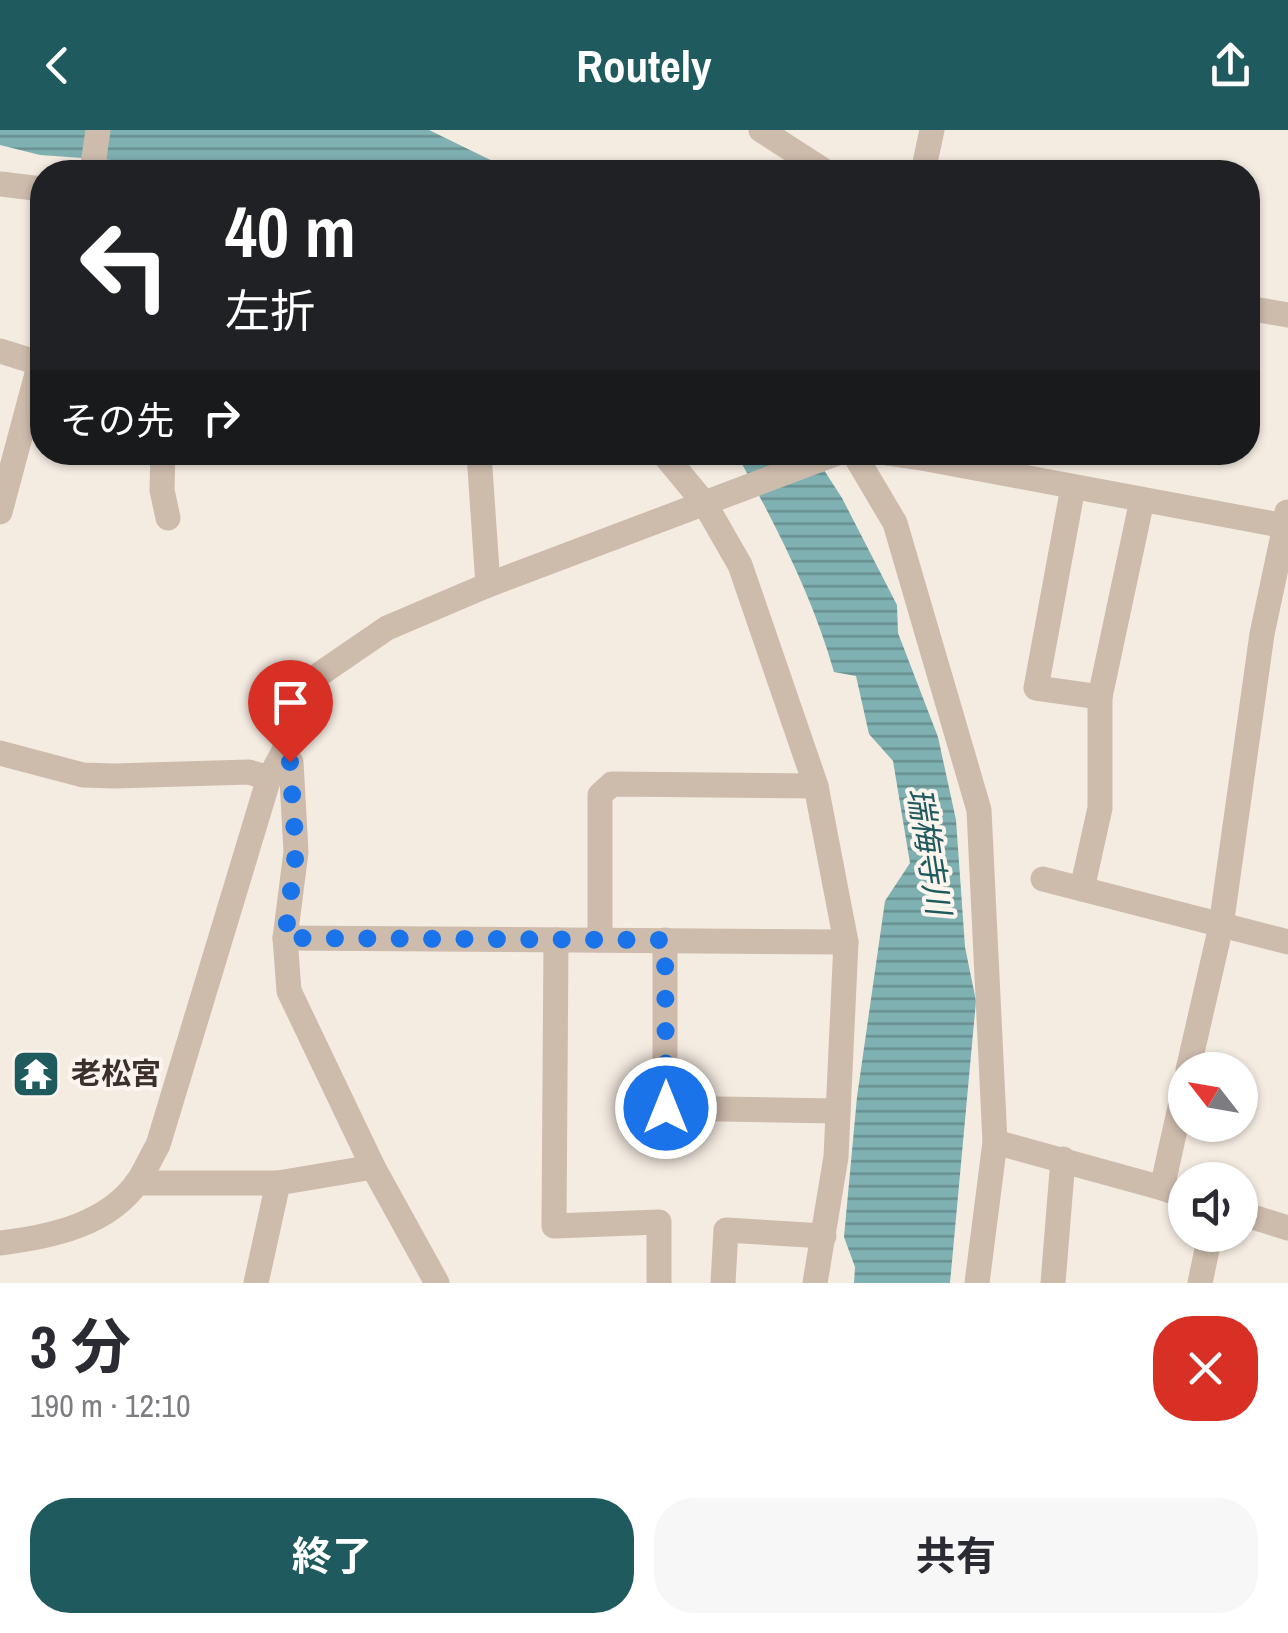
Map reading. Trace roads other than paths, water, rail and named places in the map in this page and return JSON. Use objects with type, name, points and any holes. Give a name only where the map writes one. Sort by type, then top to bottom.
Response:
[{"type":"street","points":[[94,160],[98,130]]},
{"type":"street","points":[[761,130],[807,160]]},
{"type":"street","points":[[926,160],[932,130]]},
{"type":"street","points":[[0,184],[30,188]]},
{"type":"street","points":[[1260,310],[1288,314]]},
{"type":"street","points":[[0,351],[30,358]]},
{"type":"street","points":[[0,512],[30,404]]},
{"type":"street","points":[[163,465],[162,490],[168,518]]},
{"type":"street","points":[[480,465],[488,585]]},
{"type":"street","points":[[673,465],[705,504],[740,565],[816,786],[846,942],[836,1157],[815,1283]]},
{"type":"street","points":[[0,1243],[88,1224],[112,1209],[137,1183],[158,1145],[275,767],[314,678],[387,628],[488,585],[806,465]]},
{"type":"street","points":[[861,465],[895,523],[979,810],[996,1142],[978,1283]]},
{"type":"street","points":[[968,465],[1142,500],[1287,521],[1262,634],[1221,926],[1192,1052]]},
{"type":"street","points":[[1072,487],[1036,688],[1100,697]]},
{"type":"street","points":[[1082,889],[1100,808],[1100,697],[1142,500]]},
{"type":"street","points":[[0,753],[83,775],[114,776],[249,772],[290,762],[296,852],[285,938],[288,991],[374,1167],[438,1283]]},
{"type":"street","points":[[600,940],[600,795],[612,784],[816,786]]},
{"type":"street","points":[[1042,879],[1288,942]]},
{"type":"street","points":[[285,938],[846,942]]},
{"type":"street","points":[[556,940],[554,1226],[658,1222],[659,1283]]},
{"type":"street","points":[[665,940],[666,1108],[838,1110]]},
{"type":"street","points":[[996,1142],[1168,1190]]},
{"type":"street","points":[[1052,1283],[1063,1159]]},
{"type":"street","points":[[137,1183],[278,1183],[374,1167]]},
{"type":"street","points":[[256,1283],[278,1183]]},
{"type":"street","points":[[1258,1219],[1288,1228]]},
{"type":"street","points":[[723,1283],[726,1230],[824,1236]]},
{"type":"street","points":[[1200,1283],[1206,1252]]},
{"type":"water","points":[[0,130],[429,130],[490,160],[111,160],[40,155],[0,145]]},
{"type":"water","name":"瑞梅寺川","points":[[742,465],[821,465],[897,605],[898,633],[938,737],[956,820],[965,947],[976,1001],[950,1283],[854,1283],[855,1267],[844,1237],[857,1097],[885,901],[910,863],[893,761],[869,734],[856,676],[834,672],[778,532]]},
{"type":"place","name":"老松宮","points":[[36,1074]]}]
